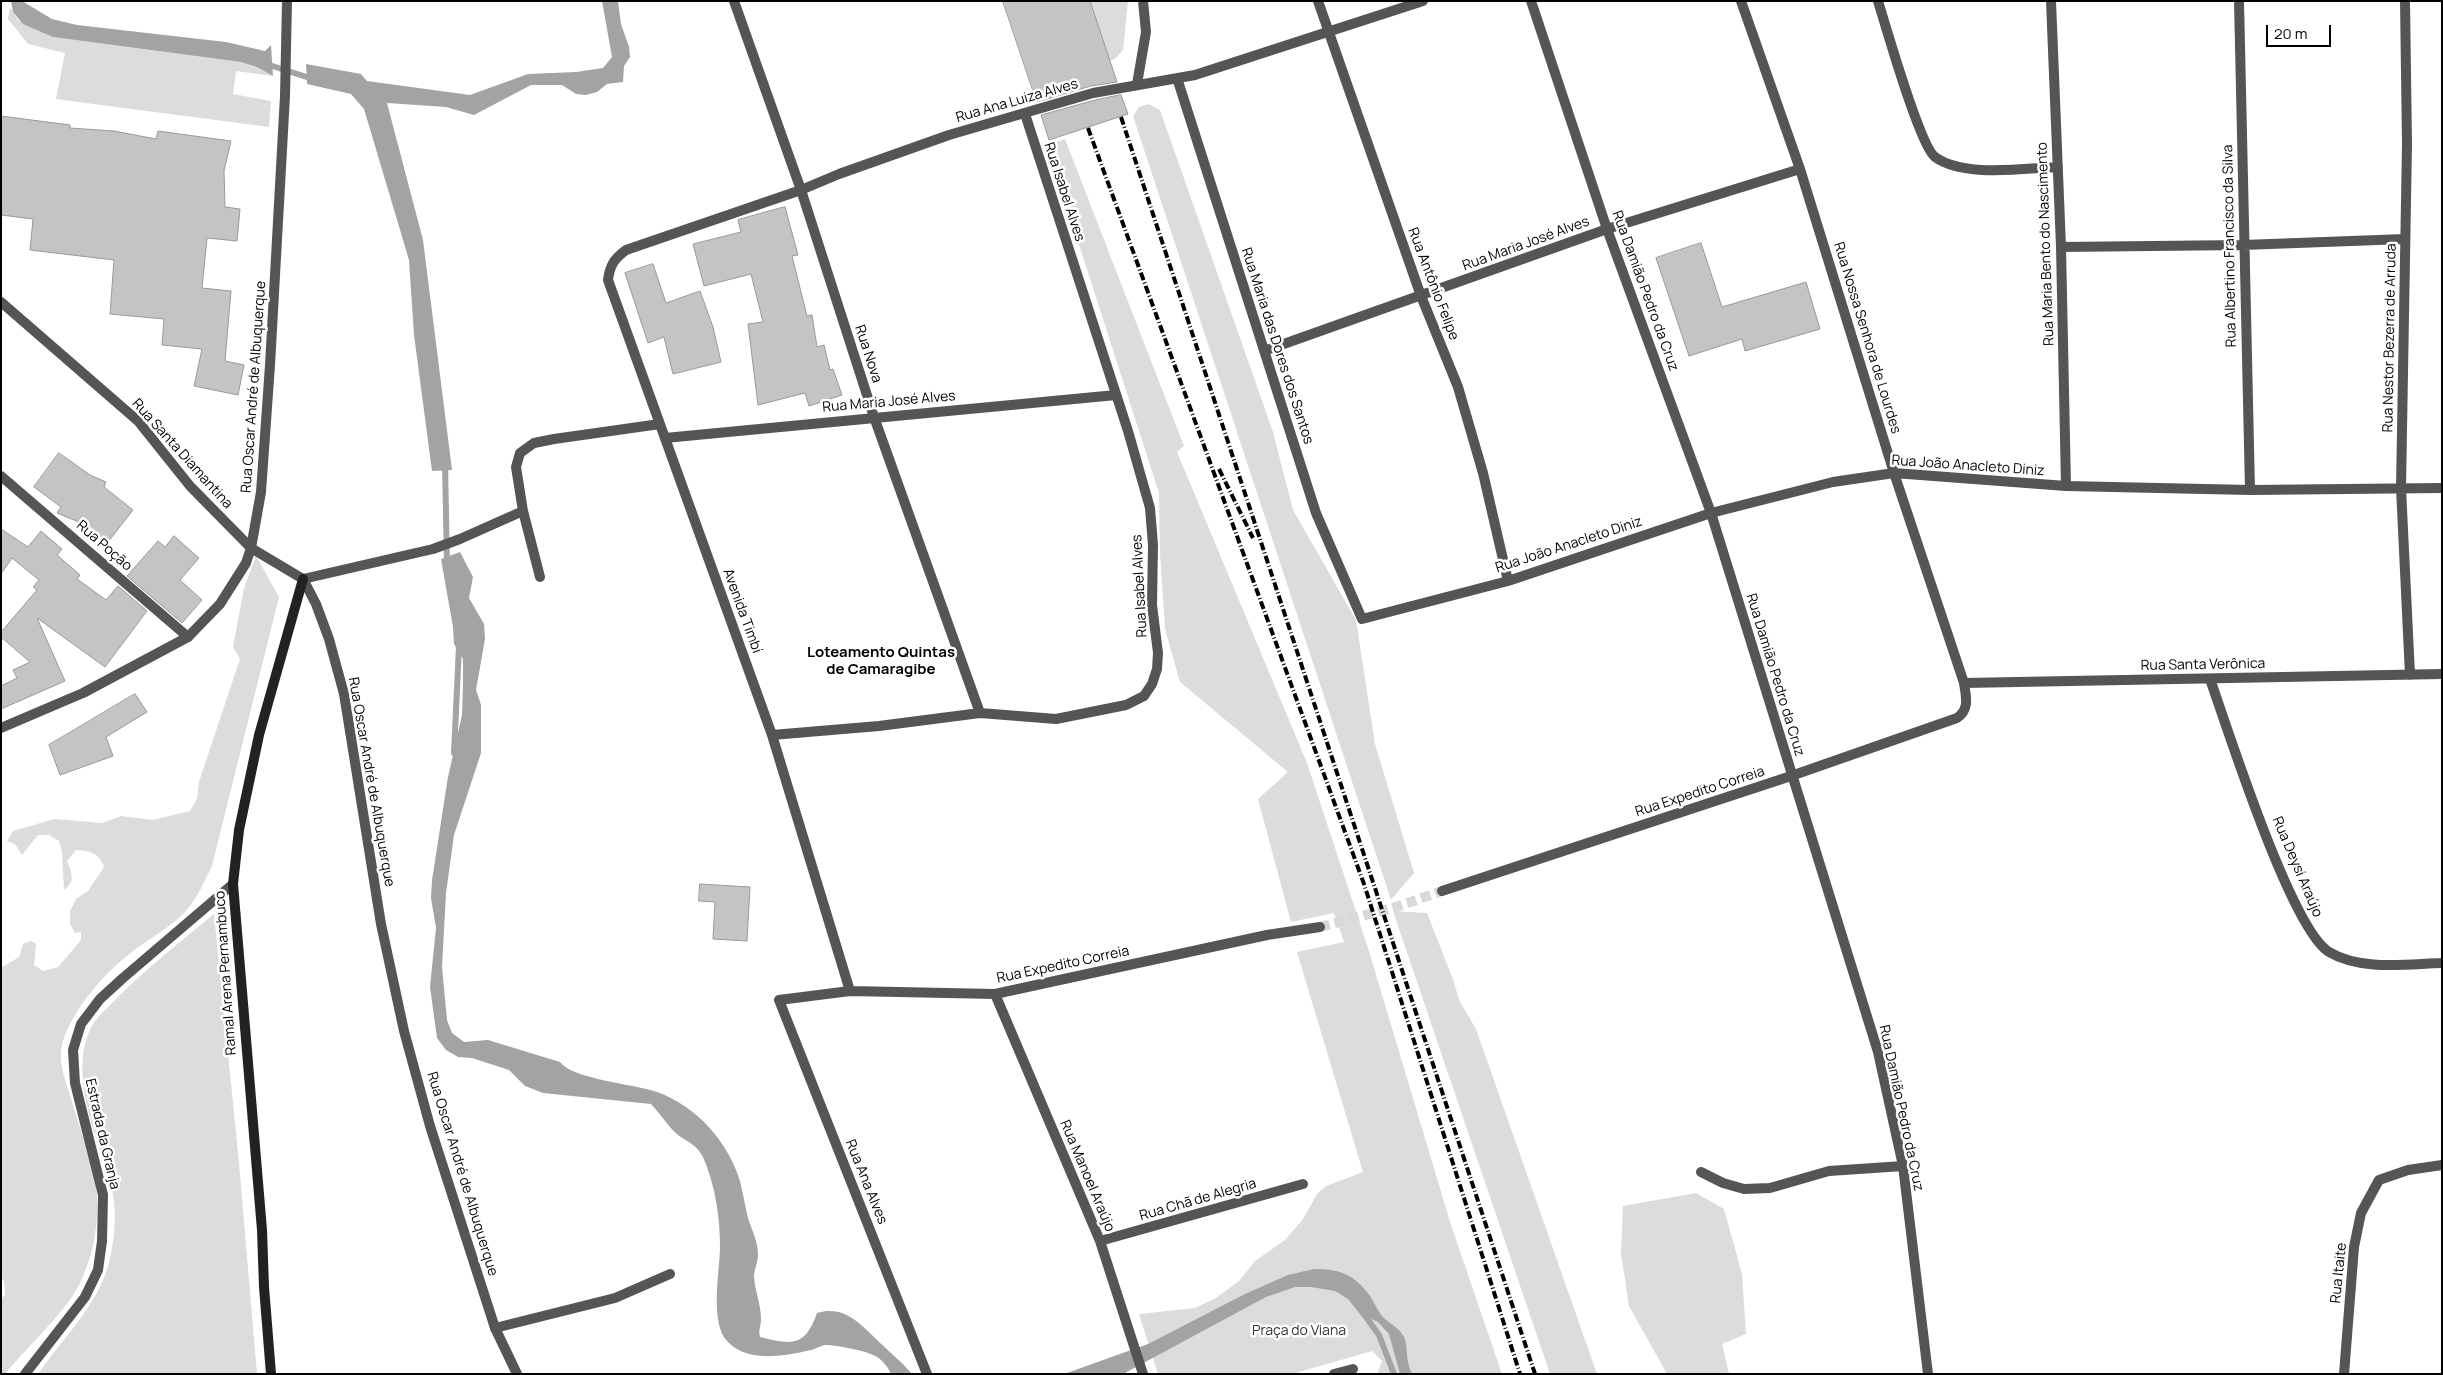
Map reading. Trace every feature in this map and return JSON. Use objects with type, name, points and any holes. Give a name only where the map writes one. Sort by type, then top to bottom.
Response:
[{"type":"main road","name":"Ramal Arena Pernambuco","points":[[272,1374],[233,884],[239,830],[259,735],[303,578]]},
{"type":"street","name":"Rua Oscar André de Albuquerque","points":[[1,728],[83,693],[188,637],[220,604],[246,563],[251,548],[261,492],[285,96],[287,1]]},
{"type":"street","name":"Rua Nova","points":[[734,1],[801,190],[874,417],[980,713]]},
{"type":"street","points":[[1137,84],[1146,32],[1143,1]]},
{"type":"street","name":"Rua Antônio Felipe","points":[[1318,1],[1421,296],[1458,387],[1471,431],[1508,581]]},
{"type":"street","name":"Rua Ana Luiza Alves","points":[[626,250],[801,190],[839,174],[949,135],[1093,93],[1196,75],[1423,1]]},
{"type":"street","name":"Rua Damião Pedro da Cruz","points":[[1531,1],[1607,229],[1711,513],[1878,1052],[1903,1166],[1928,1374]]},
{"type":"street","name":"Rua Nossa Senhora de Lourdes","points":[[1742,1],[1800,169],[1894,473],[1964,683],[1967,704],[1964,713]]},
{"type":"street","points":[[1878,1],[1921,135],[1934,157],[1955,166],[1981,169],[2058,167]]},
{"type":"street","name":"Rua Maria Bento do Nascimento","points":[[2051,1],[2061,246],[2066,486]]},
{"type":"street","name":"Rua Albertino Francisco da Silva","points":[[2239,1],[2250,490]]},
{"type":"street","name":"Rua Nestor Bezerra de Arruda","points":[[2405,1],[2402,488],[2410,675]]},
{"type":"street","name":"Rua Maria das Dores dos Santos","points":[[1177,78],[1316,513],[1362,619]]},
{"type":"street","name":"Rua Isabel Alves","points":[[772,735],[879,726],[980,713],[1056,719],[1096,713],[1126,705],[1144,696],[1152,684],[1157,669],[1158,653],[1152,605],[1153,545],[1150,508],[1140,469],[1025,114]]},
{"type":"street","name":"Rua Maria José Alves","points":[[1264,352],[1607,229],[1800,169]]},
{"type":"street","points":[[2061,246],[2244,245],[2405,240]]},
{"type":"street","name":"Avenida Timbí","points":[[626,250],[615,258],[610,267],[608,280],[772,735],[850,991]]},
{"type":"street","name":"Rua Santa Diamantina","points":[[1,302],[138,422],[190,486],[251,548]]},
{"type":"street","name":"Rua Maria José Alves","points":[[665,438],[1116,395]]},
{"type":"street","points":[[540,577],[523,510],[516,467],[520,453],[534,443],[660,424]]},
{"type":"street","name":"Rua João Anacleto Diniz","points":[[1362,619],[1508,581],[1711,513],[1833,482],[1894,473],[2066,486],[2250,490],[2442,488]]},
{"type":"street","name":"Rua Poção","points":[[1,476],[188,637]]},
{"type":"street","points":[[251,548],[303,578],[432,549],[460,539],[523,510]]},
{"type":"street","name":"Rua Oscar André de Albuquerque","points":[[303,578],[316,604],[329,639],[344,694],[381,924],[404,1031],[430,1126],[496,1328],[517,1374]]},
{"type":"street","name":"Rua Santa Verônica","points":[[1964,683],[2442,674]]},
{"type":"street","name":"Rua Deysi Araújo","points":[[2210,679],[2278,867],[2311,934],[2328,952],[2364,964],[2442,963]]},
{"type":"street","name":"Rua Expedito Correia","points":[[1442,891],[1791,776],[1957,718],[1964,713]]},
{"type":"street","name":"Estrada da Granja","points":[[26,1374],[84,1297],[98,1270],[102,1241],[103,1196],[75,1083],[73,1050],[81,1024],[100,999],[233,884]]},
{"type":"street","name":"Rua Expedito Correia","points":[[779,1000],[850,991],[995,994],[1267,936],[1320,928]]},
{"type":"street","name":"Rua Manoel Araújo","points":[[995,994],[1100,1241],[1142,1370]]},
{"type":"street","name":"Rua Ana Alves","points":[[779,1000],[927,1374]]},
{"type":"street","name":"Rua Itaite","points":[[2344,1374],[2354,1247],[2361,1213],[2379,1180],[2408,1170],[2442,1165]]},
{"type":"street","points":[[1701,1172],[1723,1184],[1744,1189],[1770,1188],[1829,1171],[1903,1166]]},
{"type":"street","name":"Rua Chã de Alegria","points":[[1100,1241],[1303,1184]]},
{"type":"street","points":[[496,1328],[615,1298],[670,1274]]},
{"type":"street","points":[[1334,1374],[1353,1368]]},
{"type":"green space","points":[[1090,1],[1128,1],[1123,50],[1116,58],[1110,61]]},
{"type":"green space","points":[[10,7],[18,20],[53,37],[241,62],[257,67],[273,76],[236,71],[233,94],[271,101],[269,127],[56,99],[65,53],[28,44],[8,19]]},
{"type":"green space","points":[[1149,104],[1160,110],[1273,432],[1293,510],[1356,620],[1375,744],[1414,873],[1391,900],[1133,116],[1139,107]]},
{"type":"green space","name":"Praça do Viana","points":[[1065,139],[1184,446],[1177,452],[1307,763],[1368,948],[1451,1225],[1502,1374],[1379,1374],[1382,1361],[1372,1351],[1292,1374],[1158,1374],[1139,1314],[1195,1308],[1216,1298],[1239,1281],[1255,1261],[1285,1240],[1303,1219],[1317,1194],[1326,1186],[1363,1172],[1297,952],[1344,942],[1334,913],[1291,922],[1258,799],[1288,772],[1180,682],[1165,629],[1160,553],[1159,493],[1047,145]]},
{"type":"green space","points":[[256,556],[279,597],[212,866],[197,896],[185,912],[172,924],[128,955],[99,982],[75,1014],[64,1038],[61,1056],[63,1073],[88,1151],[96,1184],[97,1221],[89,1261],[79,1286],[72,1297],[5,1374],[1,1374],[1,1299],[5,1295],[4,1281],[1,1278],[1,968],[19,957],[23,944],[31,941],[36,944],[34,965],[43,971],[58,967],[81,940],[81,932],[75,933],[70,924],[70,911],[76,899],[88,891],[104,867],[100,859],[94,854],[76,850],[67,861],[72,880],[64,890],[62,852],[59,841],[49,835],[38,835],[22,855],[15,844],[7,841],[13,831],[54,819],[102,823],[121,816],[153,820],[190,811],[197,799],[199,782],[240,659],[233,647],[244,588]]},
{"type":"green space","points":[[1393,911],[1427,913],[1454,982],[1459,1000],[1476,1029],[1597,1374],[1550,1374]]},
{"type":"green space","points":[[214,914],[239,1163],[257,1374],[38,1374],[97,1293],[109,1263],[112,1247],[115,1221],[113,1195],[84,1091],[82,1070],[84,1050],[90,1030],[99,1016],[123,992],[161,957]]},
{"type":"green space","points":[[1696,1193],[1724,1209],[1742,1274],[1746,1334],[1722,1344],[1729,1374],[1667,1374],[1629,1306],[1621,1254],[1623,1206]]},
{"type":"shaded area","points":[[11,1],[22,1],[52,19],[77,25],[226,42],[265,51],[271,45],[273,76],[257,67],[241,62],[53,37],[23,24],[13,12]]},
{"type":"shaded area","points":[[602,1],[618,1],[621,24],[629,47],[630,57],[624,66],[623,82],[607,84],[597,92],[586,95],[576,94],[562,85],[531,85],[474,115],[446,107],[387,103],[423,240],[452,470],[432,471],[414,335],[409,260],[364,109],[351,94],[307,84],[306,64],[361,74],[367,81],[470,95],[528,74],[576,72],[603,68],[612,57]]},
{"type":"shaded area","points":[[460,552],[473,577],[469,598],[484,624],[485,639],[476,690],[481,705],[481,753],[454,835],[446,893],[442,967],[447,1020],[452,1033],[464,1042],[488,1040],[560,1062],[577,1073],[590,1077],[657,1092],[685,1106],[709,1127],[719,1139],[735,1166],[740,1181],[748,1218],[758,1250],[754,1277],[761,1314],[760,1337],[789,1342],[796,1341],[808,1332],[817,1313],[834,1311],[849,1316],[863,1326],[912,1374],[891,1374],[883,1362],[873,1355],[836,1346],[825,1345],[813,1350],[779,1356],[756,1355],[736,1349],[722,1334],[719,1323],[717,1310],[720,1246],[718,1212],[711,1178],[698,1149],[678,1135],[651,1104],[543,1093],[525,1086],[509,1070],[472,1058],[458,1057],[446,1050],[437,1038],[430,987],[436,928],[431,898],[432,880],[448,777],[462,715],[463,684],[463,659],[454,644],[453,627],[441,559]]},
{"type":"shaded area","points":[[1314,1269],[1331,1270],[1346,1274],[1358,1282],[1370,1296],[1382,1316],[1399,1330],[1404,1337],[1408,1363],[1412,1374],[1400,1374],[1389,1334],[1378,1322],[1360,1314],[1348,1299],[1335,1291],[1311,1287],[1295,1287],[1266,1297],[1123,1374],[1064,1374],[1148,1344],[1245,1294],[1288,1275]]},
{"type":"building","points":[[1003,1],[1090,1],[1117,82],[1091,86],[1037,102]]},
{"type":"building","points":[[1121,95],[1128,114],[1049,140],[1041,115]]},
{"type":"building","points":[[1,116],[70,125],[70,128],[114,131],[156,139],[158,131],[231,141],[224,171],[225,207],[240,209],[237,241],[207,238],[202,288],[231,291],[225,361],[244,365],[238,395],[194,386],[202,349],[162,345],[164,319],[110,314],[114,260],[30,250],[33,219],[1,215]]},
{"type":"building","points":[[785,207],[798,255],[792,256],[807,316],[812,315],[817,347],[824,345],[830,370],[833,369],[842,395],[809,406],[805,393],[758,405],[748,324],[763,322],[751,274],[704,286],[693,244],[741,232],[738,220]]},
{"type":"building","points":[[1701,243],[1722,307],[1806,282],[1820,329],[1745,351],[1742,339],[1689,356],[1656,258]]},
{"type":"building","points":[[653,264],[666,303],[700,291],[713,327],[721,362],[673,374],[664,337],[648,343],[625,273]]},
{"type":"building","points":[[59,453],[90,475],[106,482],[104,487],[133,510],[108,542],[86,525],[57,513],[61,507],[34,487]]},
{"type":"building","points":[[1,529],[28,547],[41,531],[62,549],[57,555],[80,575],[77,579],[106,600],[118,586],[147,611],[105,667],[37,618],[65,681],[1,709],[1,686],[17,678],[13,670],[30,662],[1,637],[1,632],[37,590],[33,587],[39,580],[12,558],[1,574]]},
{"type":"building","points":[[174,536],[199,558],[180,580],[202,600],[182,623],[127,576],[158,541],[165,547]]},
{"type":"building","points":[[135,694],[147,712],[106,737],[113,756],[60,775],[49,745]]},
{"type":"building","points":[[700,884],[750,887],[747,941],[713,939],[715,902],[699,901]]},
{"type":"waterway","points":[[266,64],[313,79]]},
{"type":"waterway","points":[[445,462],[447,565]]},
{"type":"waterway","points":[[454,753],[459,646]]},
{"type":"waterway","points":[[1361,1310],[1379,1335],[1394,1374]]},
{"type":"tunnel","points":[[1320,927],[1396,907],[1442,891]]},
{"type":"railway","points":[[1121,117],[1535,1374]]},
{"type":"railway","points":[[1088,128],[1364,884],[1520,1374]]},
{"type":"railway","points":[[1219,469],[1253,538]]},
{"type":"district","name":"Loteamento Quintas de Camaragibe","points":[[881,662]]}]
